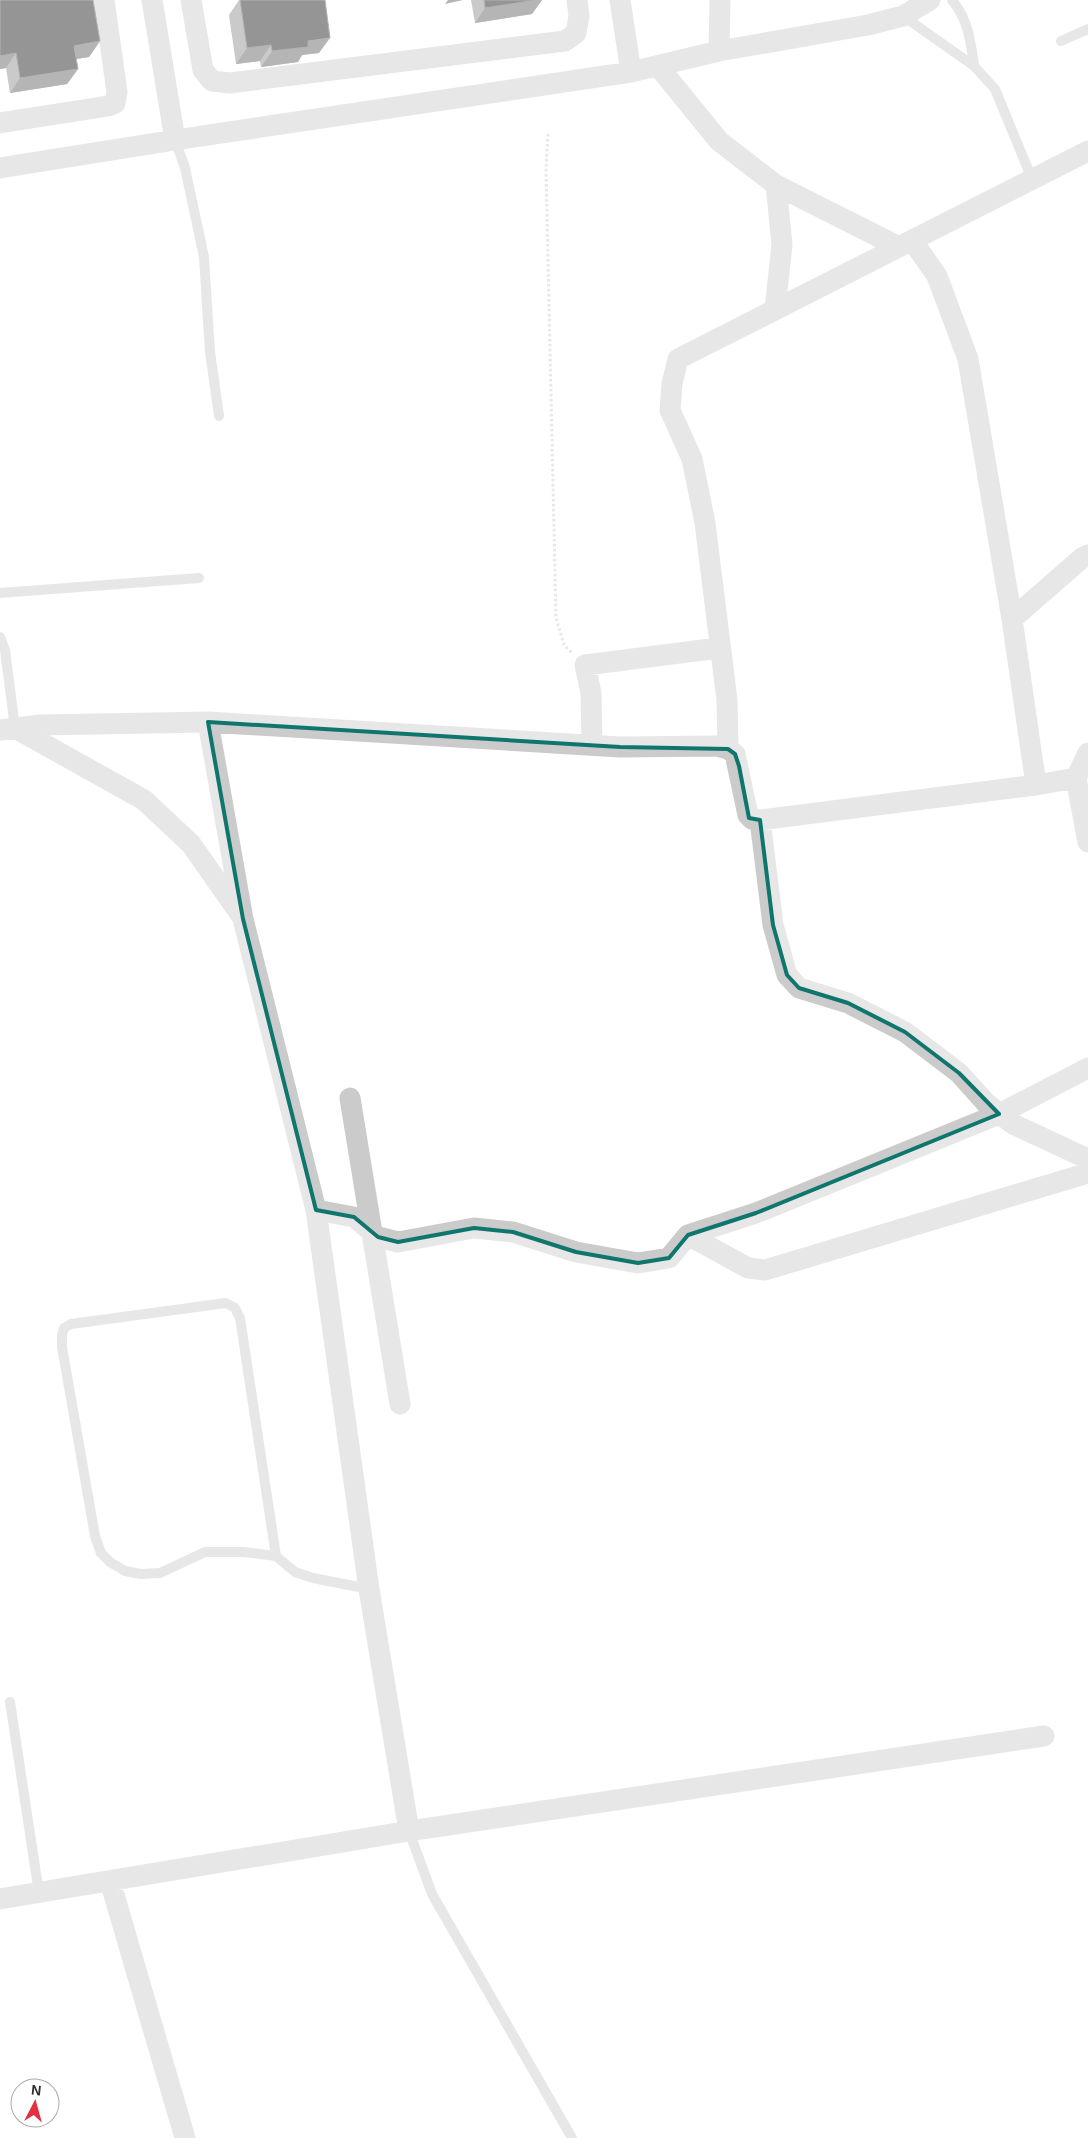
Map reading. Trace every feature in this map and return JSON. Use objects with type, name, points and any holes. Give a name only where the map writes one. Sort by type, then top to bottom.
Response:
[{"type":"street","points":[[0,122],[108,106],[115,103],[117,92],[104,0]]},
{"type":"street","points":[[152,0],[175,140]]},
{"type":"street","points":[[191,0],[203,70],[212,82],[230,83],[565,41],[576,33],[579,16],[577,0]]},
{"type":"street","points":[[620,0],[631,72]]},
{"type":"street","points":[[720,0],[720,50]]},
{"type":"street","points":[[0,168],[631,72],[720,50],[868,25],[904,16],[930,0]]},
{"type":"street","points":[[658,66],[719,141],[776,185],[906,243],[937,276],[968,359],[1012,619],[1036,785]]},
{"type":"street","points":[[728,749],[727,700],[719,648],[705,523],[692,459],[670,410],[672,384],[678,359],[1032,179],[1085,157]]},
{"type":"street","points":[[775,310],[782,245],[776,185]]},
{"type":"street","points":[[1012,619],[1082,558],[1088,555]]},
{"type":"street","points":[[592,744],[591,693],[585,665],[719,648]]},
{"type":"street","points":[[8,729],[40,725],[208,722],[620,747],[717,746],[728,749],[735,754],[748,814],[752,819],[760,820],[1036,785],[1076,778]]},
{"type":"street","points":[[208,722],[243,919],[316,1210],[369,1589],[409,1831]]},
{"type":"street","points":[[8,729],[144,800],[191,844],[243,919]]},
{"type":"street","points":[[1088,753],[1076,778],[1088,842]]},
{"type":"street","points":[[760,820],[773,925],[786,974],[799,988],[848,1003],[905,1032],[959,1073],[999,1114],[1013,1124],[1037,1137],[1088,1159]]},
{"type":"street","points":[[316,1210],[354,1217],[378,1237],[398,1242],[474,1228],[514,1232],[576,1252],[638,1262],[669,1258],[688,1235],[756,1213],[999,1114],[1088,1068]]},
{"type":"street","points":[[350,1098],[400,1404]]},
{"type":"street","points":[[688,1235],[748,1268],[765,1270],[1088,1173]]},
{"type":"street","points":[[0,1899],[409,1831],[1044,1736]]},
{"type":"street","points":[[110,1881],[185,2138]]},
{"type":"lane","points":[[952,0],[960,10],[971,38],[974,66]]},
{"type":"lane","points":[[904,16],[974,66],[995,89],[1032,179]]},
{"type":"lane","points":[[1061,41],[1088,29]]},
{"type":"lane","points":[[175,140],[185,168],[204,257],[210,352],[219,416]]},
{"type":"lane","points":[[0,593],[199,578]]},
{"type":"lane","points":[[0,637],[5,650],[8,729]]},
{"type":"lane","points":[[276,1556],[240,1318],[234,1308],[226,1303],[71,1324],[64,1328],[62,1347],[95,1536],[101,1553],[110,1562],[125,1571],[141,1574],[160,1573],[206,1552],[244,1552],[276,1556],[295,1572],[313,1578],[369,1589]]},
{"type":"lane","points":[[10,1702],[38,1893]]},
{"type":"lane","points":[[409,1831],[432,1894],[572,2138]]},
{"type":"path","points":[[548,134],[546,170],[556,618],[564,645],[585,665]]},
{"type":"highlighted area","points":[[208,722],[620,747],[728,749],[735,754],[739,766],[749,818],[760,820],[773,925],[787,975],[799,988],[848,1003],[905,1032],[959,1073],[999,1114],[756,1213],[688,1235],[669,1258],[638,1263],[576,1252],[513,1232],[474,1228],[398,1242],[378,1237],[354,1217],[316,1210],[243,919]]},
{"type":"building","points":[[0,0],[93,0],[100,41],[74,46],[78,69],[20,78],[16,53],[0,56]]},
{"type":"building","points":[[240,0],[325,0],[330,38],[308,41],[308,47],[272,51],[271,45],[247,48]]},
{"type":"building","points":[[484,0],[536,0],[485,8]]}]
